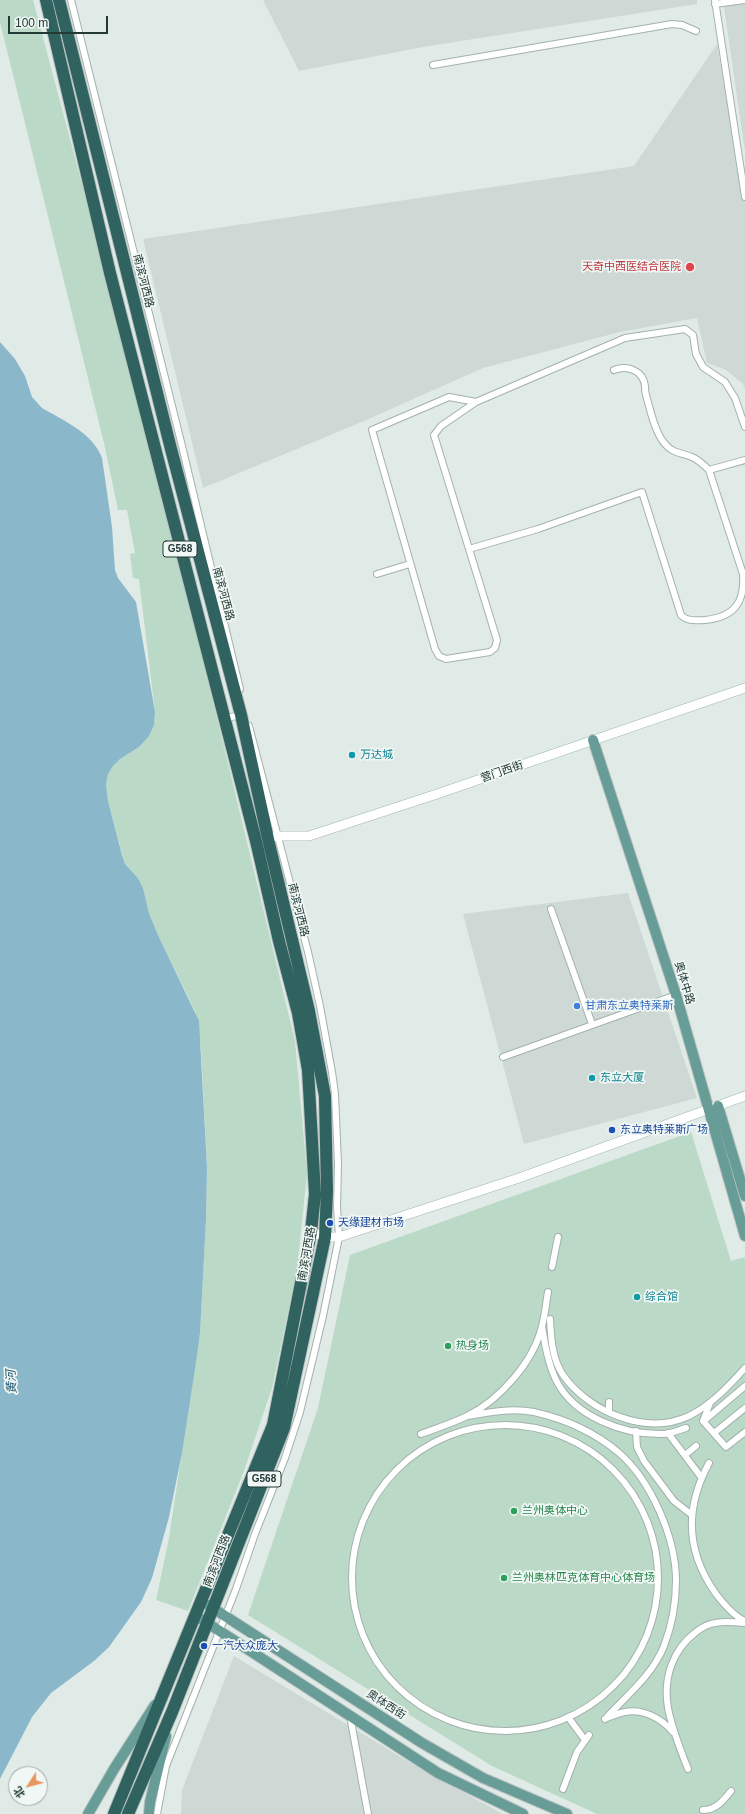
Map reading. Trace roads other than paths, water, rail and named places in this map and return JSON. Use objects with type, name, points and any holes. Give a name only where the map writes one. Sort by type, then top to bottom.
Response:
[{"type":"highway","name":"南滨河西路","points":[[46,0],[110,273],[224,719],[267,839],[279,941],[298,1013],[308,1070],[315,1194],[311,1232],[273,1425],[114,1814]]},
{"type":"highway","name":"南滨河西路","points":[[59,0],[171,449],[243,714],[267,839],[309,1010],[325,1096],[327,1191],[325,1237],[284,1428],[206,1622],[172,1712],[128,1814]]},
{"type":"main road","name":"奥体中路","points":[[593,740],[676,995],[707,1110],[745,1236]]},
{"type":"main road","points":[[718,1106],[745,1196]]},
{"type":"main road","name":"奥体西街","points":[[201,1601],[422,1743],[484,1778],[567,1814]]},
{"type":"main road","points":[[195,1615],[438,1773],[523,1814]]},
{"type":"main road","points":[[88,1814],[114,1769],[166,1688]]},
{"type":"main road","points":[[149,1814],[150,1802],[172,1712]]},
{"type":"street","name":"南滨河西路","points":[[71,0],[184,453],[243,714]]},
{"type":"street","points":[[745,0],[715,2],[745,197]]},
{"type":"street","points":[[433,65],[672,24],[682,25],[696,31]]},
{"type":"street","points":[[476,402],[449,397],[372,430],[434,649],[439,656],[446,659],[490,652],[496,648],[497,640],[434,436],[441,426],[476,402],[625,338],[686,329],[694,335],[696,354],[703,367],[725,382],[735,398],[745,427]]},
{"type":"street","points":[[469,549],[538,529],[642,492],[679,612],[684,618],[689,620],[716,619],[728,615],[737,607],[743,597],[745,586],[743,574],[709,470],[701,462],[691,456],[672,450],[665,444],[660,437],[645,392],[643,379],[639,374],[627,368],[614,370]]},
{"type":"street","points":[[709,470],[745,460]]},
{"type":"street","points":[[377,574],[410,564]]},
{"type":"street","name":"营门西街","points":[[267,839],[309,836],[437,794],[745,688]]},
{"type":"street","points":[[224,719],[243,714]]},
{"type":"street","name":"南滨河西路","points":[[158,1814],[166,1766],[236,1590],[254,1534],[285,1458],[300,1412],[324,1316],[338,1237],[338,1156],[335,1094],[332,1072],[308,952],[267,839]]},
{"type":"street","points":[[551,909],[592,1024]]},
{"type":"street","points":[[503,1058],[592,1024],[676,995]]},
{"type":"street","points":[[311,1232],[325,1237],[338,1237],[519,1178],[745,1096]]},
{"type":"street","points":[[552,1266],[558,1237]]},
{"type":"street","points":[[468,1416],[492,1400],[507,1386],[523,1366],[537,1342],[542,1326],[548,1292]]},
{"type":"street","points":[[550,1319],[552,1348],[562,1374],[580,1395],[601,1409],[638,1422],[664,1424],[689,1416],[710,1403],[731,1385],[745,1368]]},
{"type":"street","points":[[542,1326],[547,1354],[556,1381],[570,1399],[588,1415],[610,1425],[636,1431],[664,1434],[686,1428]]},
{"type":"street","points":[[703,1421],[745,1386]]},
{"type":"street","points":[[609,1402],[609,1412]]},
{"type":"street","points":[[703,1421],[710,1403]]},
{"type":"street","points":[[714,1433],[745,1408]]},
{"type":"street","points":[[421,1434],[468,1416],[499,1411],[533,1412],[565,1421],[595,1435],[619,1452],[638,1472],[657,1508],[667,1533],[673,1555],[676,1580],[673,1614],[663,1647],[650,1670],[629,1695],[605,1718],[625,1712],[648,1714],[665,1723],[674,1733]]},
{"type":"street","points":[[703,1421],[726,1447],[745,1432]]},
{"type":"street","points":[[521,1425],[555,1434],[597,1457],[618,1476],[640,1507],[656,1550],[658,1584],[653,1619],[636,1658],[615,1686],[589,1708],[568,1718],[542,1727],[506,1732],[470,1728],[438,1716],[407,1695],[382,1669],[365,1641],[355,1608],[351,1574],[360,1528],[369,1505],[389,1479],[416,1454],[442,1439],[483,1426],[521,1425]]},
{"type":"street","points":[[636,1431],[636,1447],[644,1461],[674,1501],[692,1515]]},
{"type":"street","points":[[668,1433],[701,1477]]},
{"type":"street","points":[[685,1455],[696,1446]]},
{"type":"street","points":[[709,1463],[701,1477],[694,1501],[690,1529],[694,1550],[704,1578],[721,1600],[745,1622]]},
{"type":"street","points":[[688,1769],[674,1733],[668,1707],[667,1689],[669,1669],[676,1653],[688,1638],[700,1629],[713,1623],[745,1622]]},
{"type":"street","points":[[350,1716],[368,1814]]},
{"type":"street","points":[[563,1788],[577,1752],[587,1738],[568,1718]]},
{"type":"street","points":[[703,1810],[710,1810],[720,1804],[731,1791]]},
{"type":"water","name":"黄河","points":[[0,342],[15,359],[25,376],[32,397],[42,408],[77,428],[92,441],[102,458],[112,527],[115,570],[118,578],[136,602],[155,712],[154,725],[149,736],[139,747],[120,759],[108,774],[106,785],[108,801],[125,864],[138,878],[143,888],[149,913],[158,935],[199,1021],[207,1168],[200,1333],[182,1453],[169,1517],[152,1578],[141,1602],[109,1647],[94,1661],[51,1693],[32,1717],[0,1779]]},
{"type":"place","name":"天奇中西医结合医院","points":[[690,267]]},
{"type":"place","name":"万达城","points":[[352,755]]},
{"type":"place","name":"甘肃东立奥特莱斯","points":[[577,1006]]},
{"type":"place","name":"东立大厦","points":[[592,1078]]},
{"type":"place","name":"东立奥特莱斯广场","points":[[612,1130]]},
{"type":"place","name":"天缘建材市场","points":[[330,1223]]},
{"type":"place","name":"综合馆","points":[[637,1297]]},
{"type":"place","name":"热身场","points":[[448,1346]]},
{"type":"place","name":"兰州奥体中心","points":[[514,1511]]},
{"type":"place","name":"兰州奥林匹克体育中心体育场","points":[[504,1578]]},
{"type":"place","name":"一汽大众庞大","points":[[204,1646]]}]
